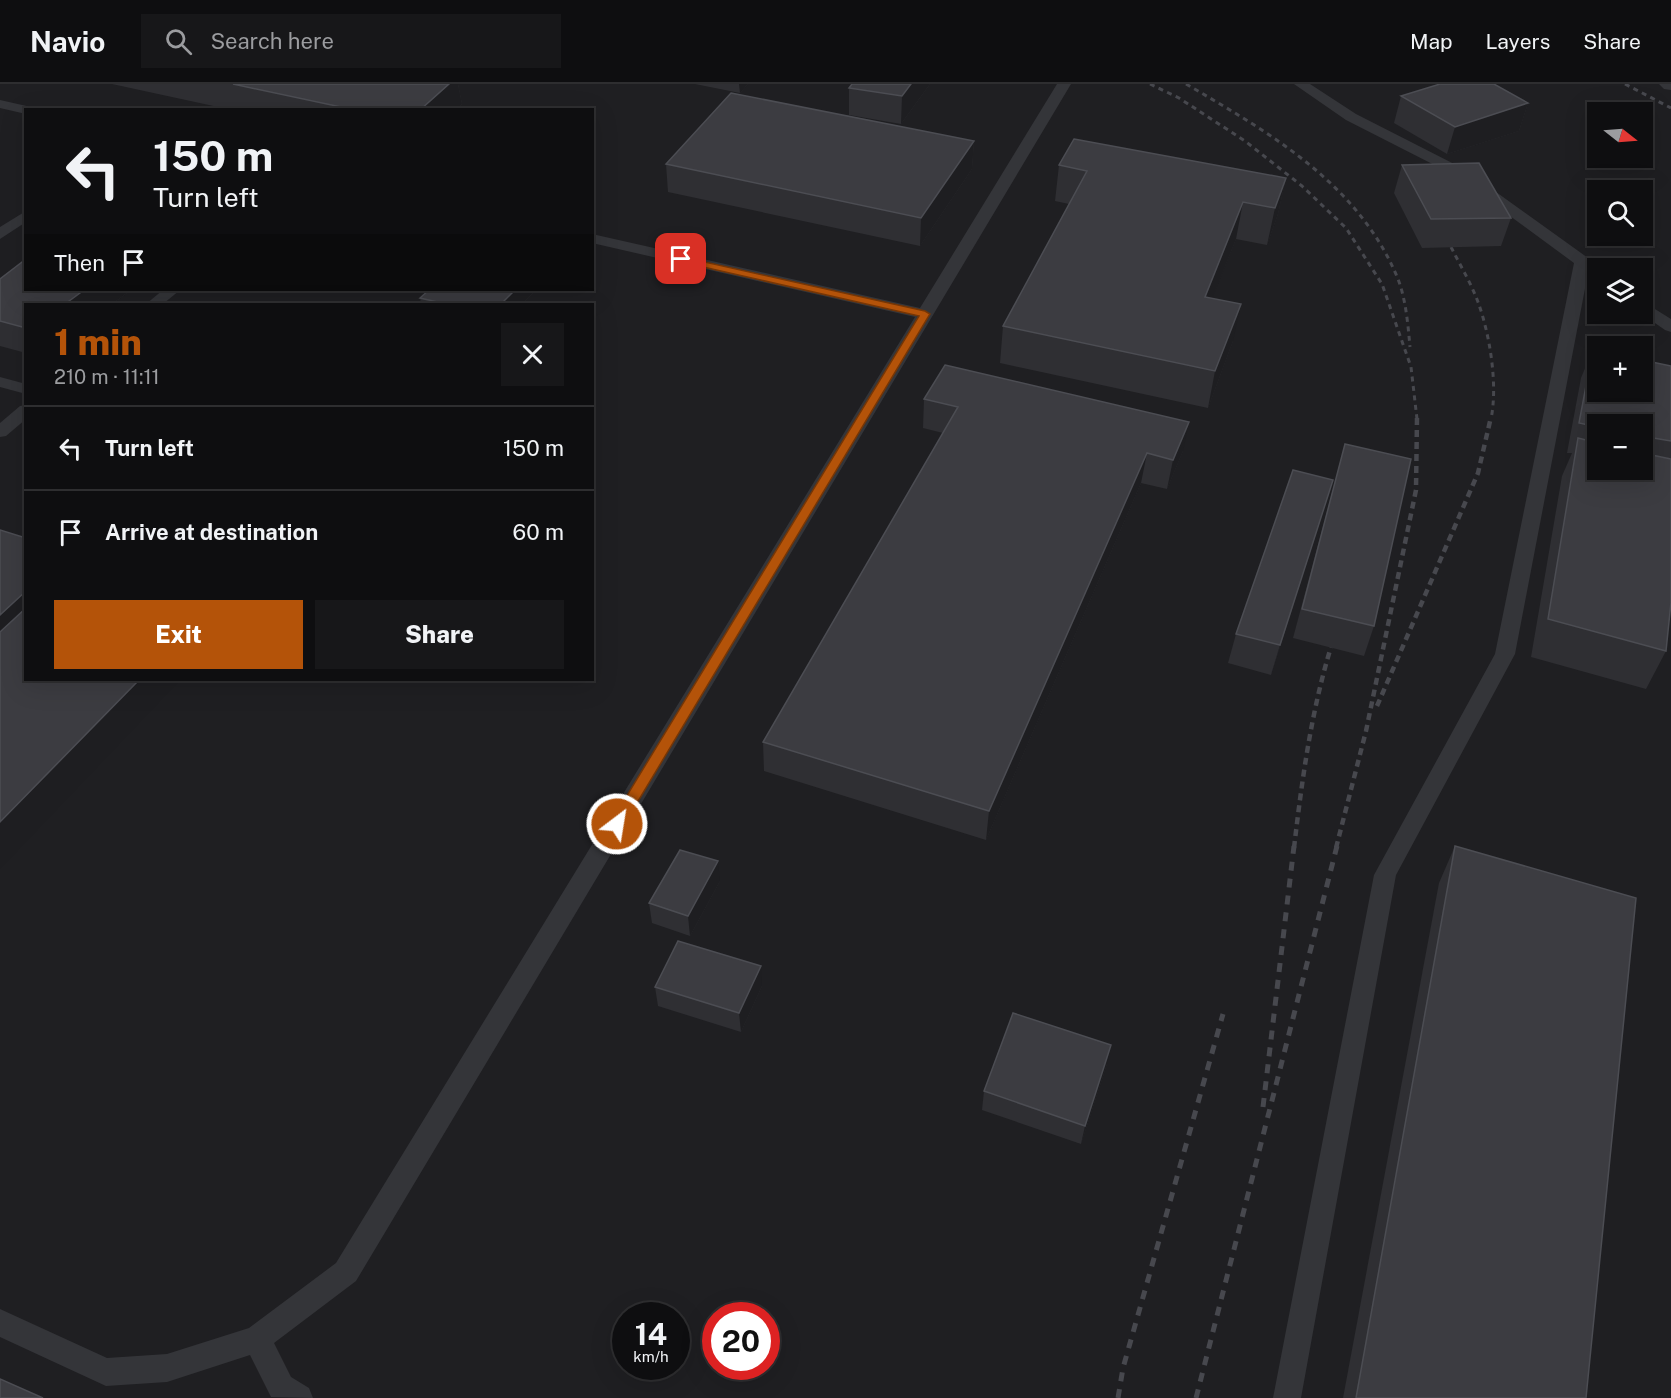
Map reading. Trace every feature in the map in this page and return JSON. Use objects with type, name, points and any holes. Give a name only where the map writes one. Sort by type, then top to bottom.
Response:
[{"type":"lane","points":[[0,1323],[106,1372],[167,1368],[257,1339],[346,1272],[1064,84]]},
{"type":"lane","points":[[1301,84],[1351,117],[1459,172],[1587,265]]},
{"type":"lane","points":[[0,104],[24,110]]},
{"type":"lane","points":[[0,234],[24,216]]},
{"type":"lane","points":[[594,238],[925,314]]},
{"type":"lane","points":[[1287,1398],[1385,876],[1505,654],[1587,281]]},
{"type":"lane","points":[[155,303],[171,291]]},
{"type":"lane","points":[[1653,314],[1671,327]]},
{"type":"lane","points":[[0,382],[24,388]]},
{"type":"lane","points":[[0,432],[24,412]]},
{"type":"lane","points":[[257,1339],[281,1387],[299,1398]]},
{"type":"shaded area","points":[[0,84],[1671,84],[1671,1398],[0,1398]]},
{"type":"building","points":[[233,84],[449,84],[422,108],[346,108]]},
{"type":"building","points":[[852,84],[911,84],[902,96],[849,88]]},
{"type":"building","points":[[1440,84],[1494,84],[1528,103],[1455,127],[1401,96]]},
{"type":"building","points":[[731,93],[974,141],[921,218],[666,164]]},
{"type":"building","points":[[1074,139],[1286,178],[1275,208],[1243,202],[1205,297],[1241,304],[1215,371],[1003,326],[1087,171],[1059,165]]},
{"type":"building","points":[[1479,163],[1511,218],[1431,219],[1402,165]]},
{"type":"building","points":[[24,261],[24,291],[83,291],[66,303],[24,303],[24,327],[0,321],[0,279]]},
{"type":"building","points":[[428,291],[514,291],[502,303],[442,303],[420,298]]},
{"type":"building","points":[[1653,362],[1671,366],[1671,441],[1653,438],[1653,414],[1587,414],[1587,425],[1579,423],[1587,381],[1587,402],[1653,402]]},
{"type":"building","points":[[945,365],[1189,422],[1173,460],[1147,453],[989,811],[763,742],[958,407],[924,399]]},
{"type":"building","points":[[1578,438],[1587,440],[1587,480],[1653,480],[1653,455],[1671,459],[1671,602],[1666,651],[1548,619]]},
{"type":"building","points":[[1345,444],[1411,459],[1374,626],[1302,609]]},
{"type":"building","points":[[1293,470],[1333,480],[1280,645],[1236,634]]},
{"type":"building","points":[[0,530],[24,537],[24,593],[0,615]]},
{"type":"building","points":[[24,610],[24,681],[138,681],[0,822],[0,632]]},
{"type":"building","points":[[1455,846],[1636,898],[1586,1398],[1356,1398]]},
{"type":"building","points":[[680,850],[718,861],[688,916],[649,903]]},
{"type":"building","points":[[678,941],[761,966],[739,1013],[655,987]]},
{"type":"building","points":[[1013,1013],[1111,1045],[1085,1126],[984,1091]]},
{"type":"building","points":[[0,1379],[43,1398],[0,1398]]},
{"type":"railway","points":[[1150,84],[1179,98],[1245,141],[1302,186],[1346,228],[1382,284],[1411,367],[1417,419]]},
{"type":"railway","points":[[1186,84],[1280,142],[1336,188],[1360,215],[1381,245],[1398,279],[1405,304],[1410,347]]},
{"type":"railway","points":[[1625,84],[1671,108]]},
{"type":"railway","points":[[1451,247],[1475,295],[1486,329],[1492,360],[1494,391],[1491,419]]},
{"type":"railway","points":[[1377,706],[1478,473],[1491,417]]},
{"type":"railway","points":[[1336,848],[1366,731],[1416,490],[1417,419]]},
{"type":"railway","points":[[1294,848],[1313,721],[1331,647]]},
{"type":"railway","points":[[1263,1107],[1294,846]]},
{"type":"railway","points":[[1196,1398],[1337,846]]},
{"type":"railway","points":[[1118,1398],[1123,1368],[1223,1014]]},
{"type":"route","points":[[617,824],[925,314],[681,259]]}]
